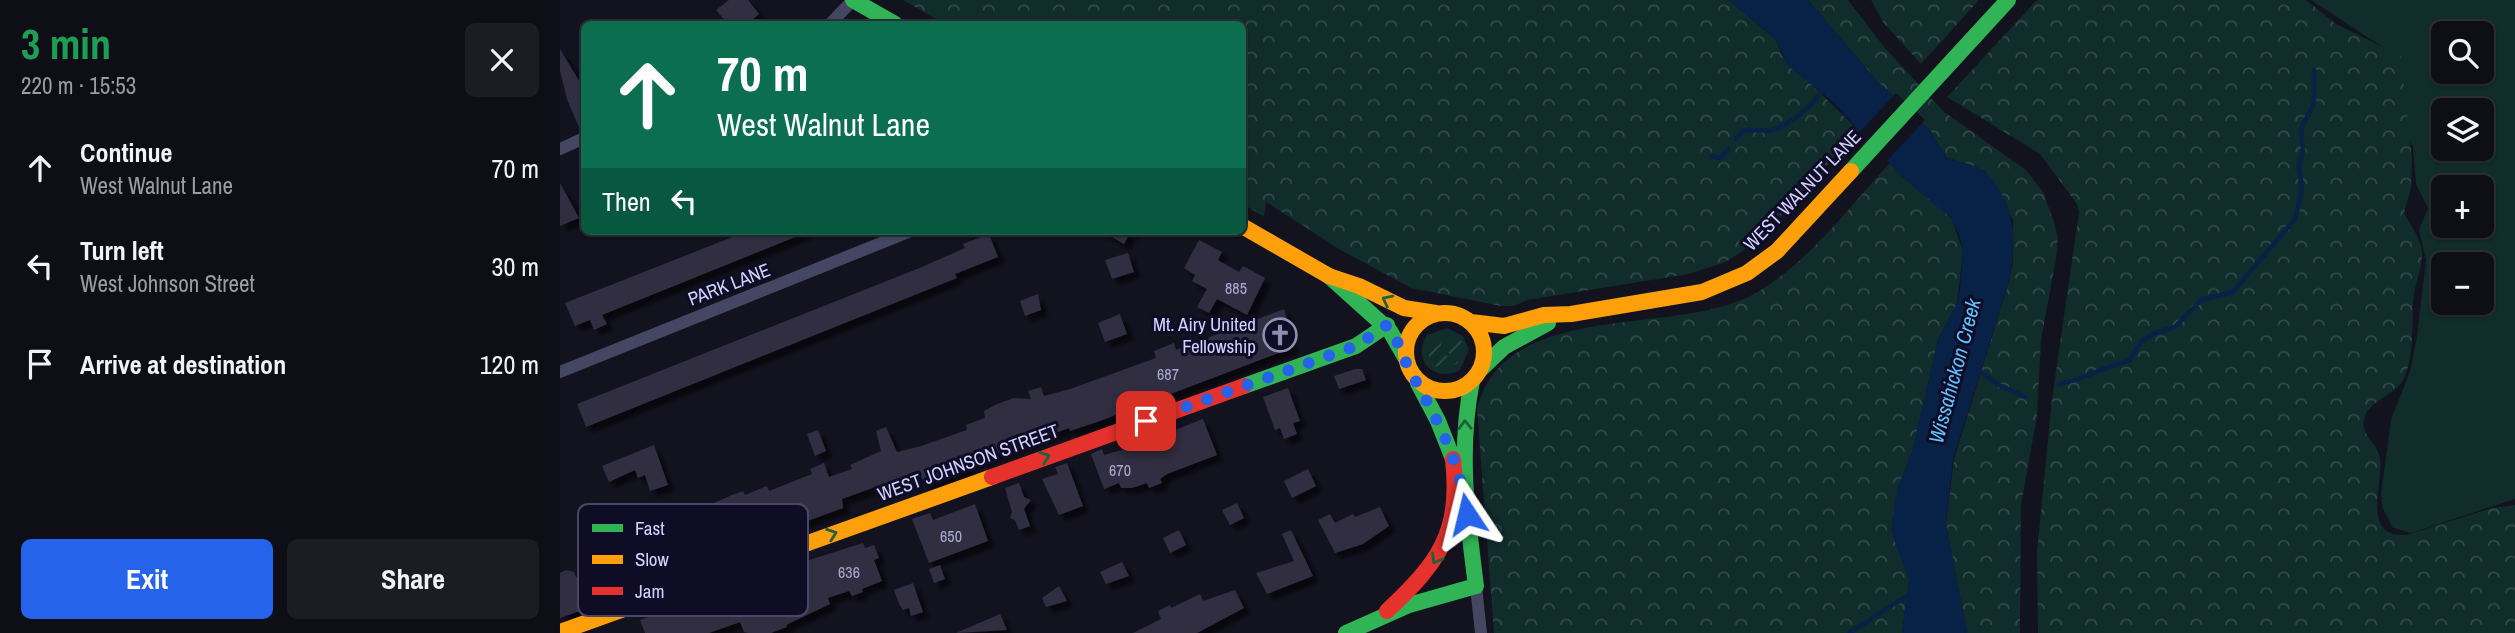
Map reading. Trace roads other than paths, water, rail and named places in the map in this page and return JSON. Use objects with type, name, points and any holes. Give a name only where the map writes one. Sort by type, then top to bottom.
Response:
[{"type":"street","points":[[833,21],[853,0],[890,21]]},
{"type":"street","name":"WEST WALNUT LANE","points":[[1471,323],[1495,327],[1544,315],[1571,314],[1717,288],[1747,273],[1777,251],[2008,0]]},
{"type":"street","points":[[561,148],[581,139]]},
{"type":"street","points":[[1246,228],[1329,276],[1359,286],[1404,308],[1446,313],[1471,323],[1480,335],[1484,350],[1465,416],[1463,487],[1481,633]]},
{"type":"street","name":"PARK LANE","points":[[560,372],[901,235]]},
{"type":"street","points":[[1329,276],[1342,293],[1369,309],[1387,325],[1438,421],[1463,487]]},
{"type":"street","points":[[1405,357],[1407,340],[1415,326],[1429,316],[1446,313]]},
{"type":"street","name":"WEST WALNUT LANE","points":[[1475,377],[1511,342],[1571,314]]},
{"type":"street","name":"WEST JOHNSON STREET","points":[[808,543],[1356,346],[1387,325]]},
{"type":"street","points":[[1416,380],[1440,391],[1457,390],[1475,377]]},
{"type":"street","points":[[1382,615],[1420,582],[1440,554],[1455,507],[1453,459]]},
{"type":"street","points":[[1346,633],[1382,615],[1444,593],[1476,586]]},
{"type":"street","name":"WEST JOHNSON STREET","points":[[560,632],[605,616]]},
{"type":"water","name":"Wissahickon Creek","points":[[1729,0],[1808,0],[1876,80],[1930,130],[1946,157],[1978,167],[1986,173],[1997,186],[2009,212],[2013,255],[2008,285],[1953,459],[1946,524],[1967,633],[1902,633],[1909,580],[1891,531],[1897,490],[1913,449],[1938,340],[1957,303],[1963,252],[1959,235],[1952,219],[1901,176],[1832,101],[1787,65],[1776,40]]},
{"type":"waterway","points":[[2059,384],[2129,361],[2142,341],[2155,333],[2175,327],[2201,300],[2233,292],[2295,219],[2302,189],[2299,167],[2303,149],[2301,129],[2314,103],[2314,70]]},
{"type":"waterway","points":[[1736,139],[1744,130],[1772,130],[1788,123],[1808,108],[1824,89]]},
{"type":"waterway","points":[[1712,156],[1720,158],[1728,149]]},
{"type":"waterway","name":"Wissahickon Creek","points":[[1978,370],[1999,385],[2025,397]]},
{"type":"waterway","points":[[1849,633],[1913,592]]},
{"type":"place","name":"Mt. Airy United Fellowship","points":[[1280,335]]}]
